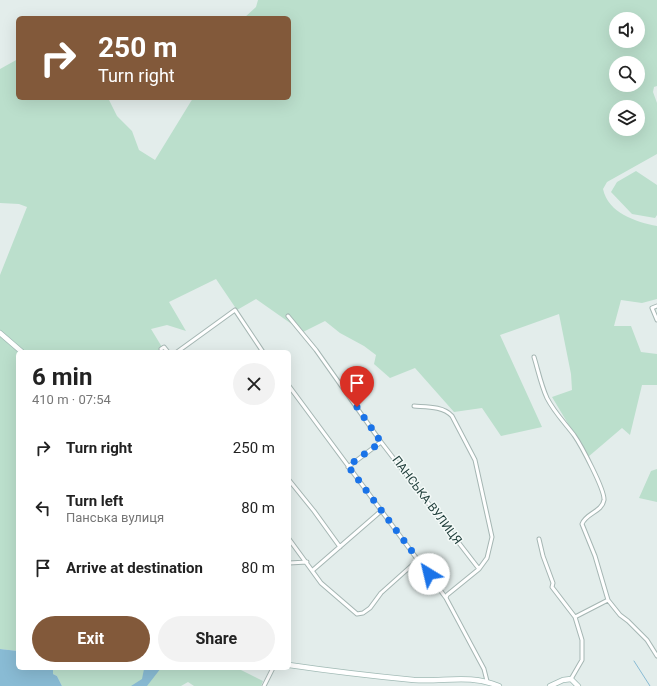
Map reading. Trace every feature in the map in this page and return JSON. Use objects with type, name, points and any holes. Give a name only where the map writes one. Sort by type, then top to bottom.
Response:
[{"type":"street","points":[[657,306],[652,308],[657,320]]},
{"type":"street","points":[[180,350],[235,310],[263,350]]},
{"type":"street","name":"ПАНСЬКА ВУЛИЦЯ","points":[[288,316],[316,350],[381,442],[479,569]]},
{"type":"street","points":[[0,334],[20,350]]},
{"type":"street","points":[[161,349],[164,347],[166,350]]},
{"type":"street","points":[[534,357],[547,398],[557,414],[575,436],[596,475],[603,492],[604,500],[601,505],[586,517],[582,524],[601,570],[608,600],[620,615],[647,640],[657,656]]},
{"type":"street","points":[[291,389],[446,598],[484,669],[487,681]]},
{"type":"street","points":[[414,406],[448,411],[475,460],[492,537],[487,558],[479,569],[447,595],[446,598]]},
{"type":"street","points":[[348,466],[381,442]]},
{"type":"street","points":[[291,482],[314,511],[340,548]]},
{"type":"street","points":[[313,570],[340,548],[381,510]]},
{"type":"street","points":[[539,539],[543,556],[553,584],[552,587],[575,617],[582,640],[582,660],[571,679]]},
{"type":"street","points":[[291,542],[321,583],[357,614],[363,613],[370,608],[381,593],[418,559]]},
{"type":"street","points":[[291,563],[307,562]]},
{"type":"street","points":[[575,617],[608,600]]},
{"type":"street","points":[[291,665],[416,680],[470,678],[487,681],[499,686]]},
{"type":"street","points":[[264,686],[272,670]]},
{"type":"street","points":[[550,686],[563,680],[571,679]]},
{"type":"street","points":[[571,679],[578,686]]},
{"type":"green space","points":[[258,0],[657,0],[657,86],[654,87],[653,92],[657,103],[657,154],[607,182],[603,189],[611,204],[624,215],[640,222],[657,226],[657,299],[642,303],[621,300],[614,326],[631,326],[641,352],[657,354],[657,385],[642,385],[630,435],[622,428],[588,457],[552,397],[572,390],[571,374],[559,314],[500,335],[542,427],[501,436],[482,408],[454,412],[415,368],[390,378],[374,364],[376,355],[364,346],[340,333],[325,321],[303,332],[256,299],[237,310],[216,279],[169,302],[186,331],[167,325],[151,329],[164,350],[16,350],[16,651],[0,649],[0,275],[27,207],[19,204],[0,203],[0,69],[16,60],[16,100],[109,100],[117,116],[132,131],[139,150],[155,160],[192,100],[291,100],[291,16],[246,16],[256,7]]},
{"type":"green space","points":[[636,171],[657,185],[657,215],[655,218],[632,214],[611,192],[617,182]]},
{"type":"green space","points":[[657,469],[657,502],[639,498],[651,471]]},
{"type":"green space","points":[[53,670],[241,670],[263,681],[261,686],[194,686],[188,682],[181,686],[62,686],[57,676],[53,674]]},
{"type":"water","points":[[0,649],[16,651],[16,670],[53,670],[53,674],[57,676],[62,686],[0,686]]},
{"type":"water","points":[[144,670],[159,670],[147,686],[131,686],[142,679]]},
{"type":"waterway","points":[[634,661],[650,686]]},
{"type":"route","points":[[357,407],[381,442],[348,466],[429,574]]}]
